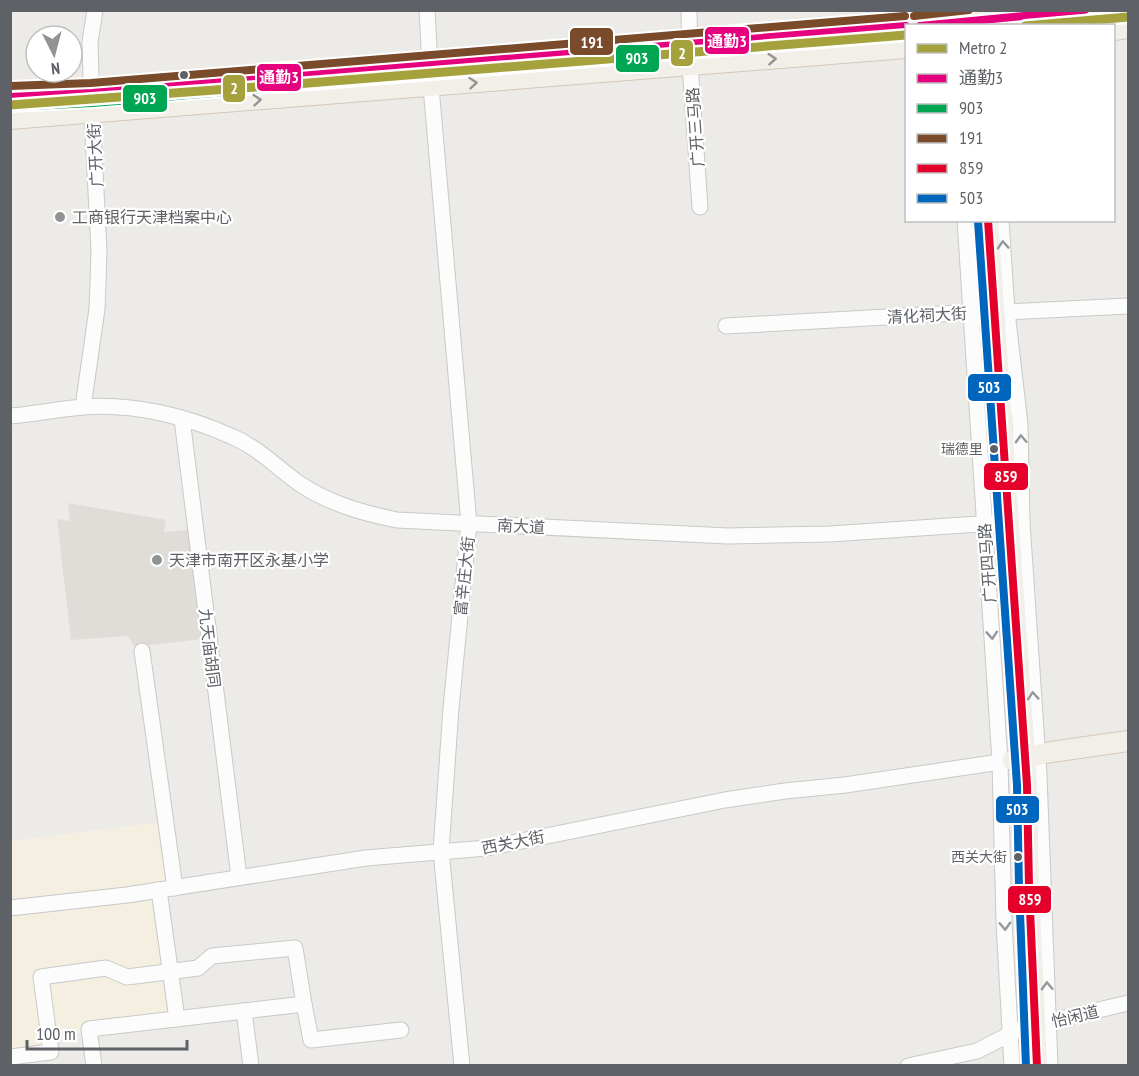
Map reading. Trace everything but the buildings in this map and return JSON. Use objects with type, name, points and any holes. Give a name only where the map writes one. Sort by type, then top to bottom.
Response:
[{"type":"main road","points":[[930,24],[1090,10]]},
{"type":"main road","points":[[10,97],[92,93],[905,26]]},
{"type":"main road","points":[[10,119],[905,48]]},
{"type":"main road","name":"广开四马路","points":[[976,222],[988,312],[1019,759],[1029,1027]]},
{"type":"main road","name":"广开四马路","points":[[988,222],[988,312]]},
{"type":"main road","points":[[1019,759],[1128,741]]},
{"type":"main road","points":[[1024,1065],[1029,1027]]},
{"type":"main road","points":[[1029,1027],[1037,1065]]},
{"type":"street","name":"广开大街","points":[[83,407],[97,309],[99,250],[90,42],[95,10]]},
{"type":"street","name":"富辛庄大街","points":[[427,10],[431,87],[469,524],[451,708],[441,851],[462,1065]]},
{"type":"street","name":"广开三马路","points":[[689,10],[690,65],[700,207]]},
{"type":"street","name":"广开四马路","points":[[965,222],[988,312]]},
{"type":"street","points":[[1001,222],[988,312],[1020,424],[1003,523]]},
{"type":"street","name":"清化祠大街","points":[[726,326],[1128,306]]},
{"type":"street","name":"南大道","points":[[10,416],[83,407],[150,411],[182,419],[234,437],[262,453],[300,483],[326,499],[363,513],[397,520],[728,536],[830,534],[1003,523]]},
{"type":"street","name":"九天庙胡同","points":[[182,419],[239,877]]},
{"type":"street","points":[[142,651],[175,888]]},
{"type":"street","points":[[1012,1065],[1029,1027],[1019,759]]},
{"type":"street","points":[[1019,759],[1004,921],[1029,1027],[1050,1065]]},
{"type":"street","name":"西关大街","points":[[10,908],[175,888],[366,858],[487,848],[725,800],[1019,759]]},
{"type":"street","points":[[159,890],[177,1019]]},
{"type":"street","points":[[10,1057],[51,1053],[41,977],[106,968],[127,977],[171,972],[198,968],[212,956],[295,948],[311,1040],[401,1030]]},
{"type":"street","name":"怡闲道","points":[[908,1065],[977,1051],[1029,1027],[1128,1003]]},
{"type":"street","points":[[94,1065],[89,1029],[304,1004]]},
{"type":"street","points":[[244,1011],[252,1065]]},
{"type":"shaded area","name":"天津市南开区永基小学","points":[[68,503],[166,520],[164,532],[188,530],[205,625],[202,639],[135,647],[128,636],[71,640],[57,519],[70,521]]},
{"type":"shaded area","points":[[161,822],[169,882],[158,908],[172,1021],[54,1036],[56,1053],[11,1059],[10,841]]},
{"type":"metro line","name":"2","points":[[1048,24],[1128,17]]},
{"type":"metro line","name":"2","points":[[10,105],[905,35]]},
{"type":"transit line","name":"191","points":[[914,16],[969,10]]},
{"type":"transit line","name":"通勤3","points":[[941,24],[1085,10]]},
{"type":"transit line","name":"191","points":[[10,86],[91,83],[905,16]]},
{"type":"transit line","name":"903","points":[[1054,24],[1091,20]]},
{"type":"transit line","name":"通勤3","points":[[10,97],[92,93],[905,26]]},
{"type":"transit line","name":"903","points":[[11,107],[93,103],[905,36]]},
{"type":"transit line","name":"503","points":[[978,222],[1017,785],[1026,1066]]},
{"type":"transit line","name":"859","points":[[988,222],[1027,785],[1037,1066]]},
{"type":"place","name":"工商银行天津档案中心","points":[[60,217]]},
{"type":"place","name":"瑞德里","points":[[994,449]]},
{"type":"place","name":"天津市南开区永基小学","points":[[157,560]]},
{"type":"place","name":"西关大街","points":[[1018,857]]}]
